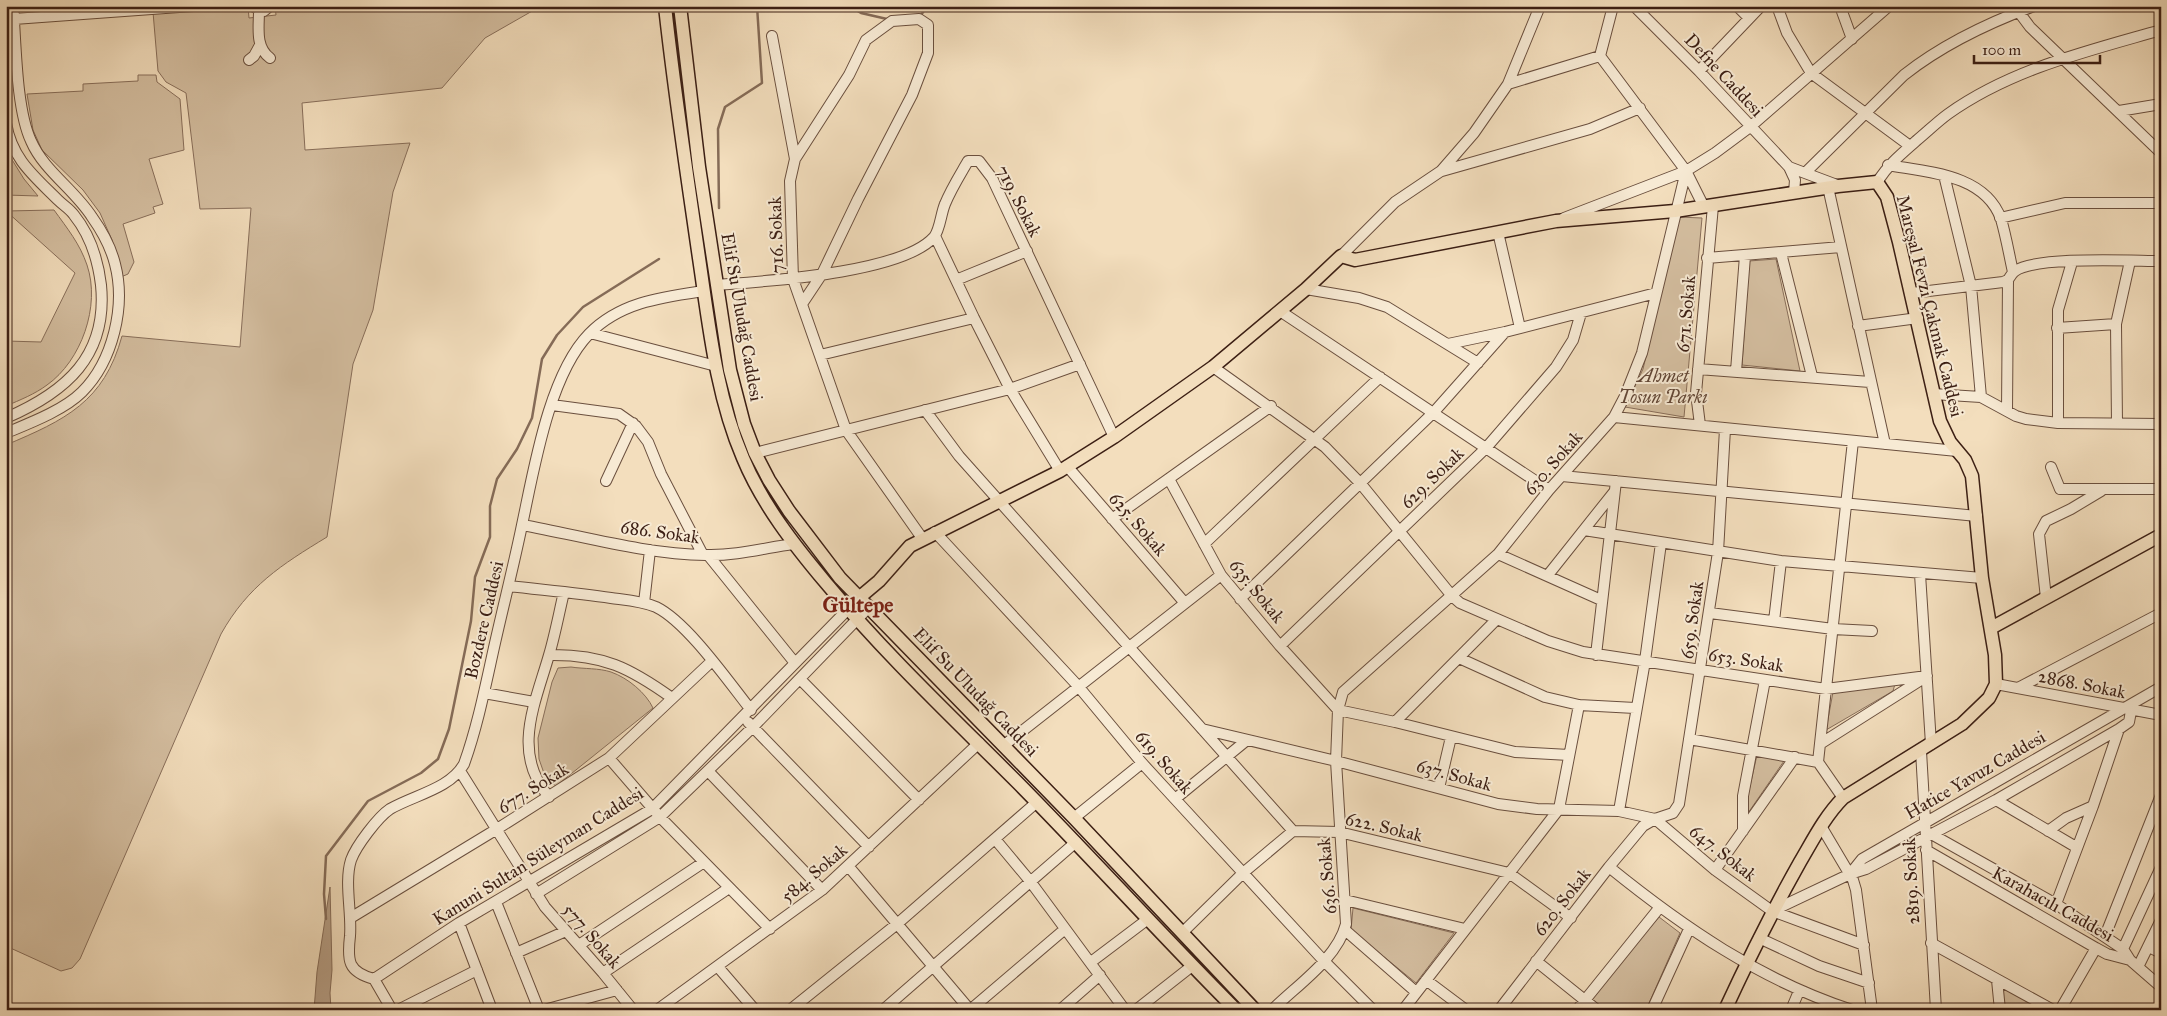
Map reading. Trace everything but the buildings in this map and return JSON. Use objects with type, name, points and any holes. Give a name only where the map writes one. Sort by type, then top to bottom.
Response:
[{"type":"main road","name":"Elif Su Uludağ Caddesi","points":[[665,6],[682,141],[716,366],[728,414],[743,459],[764,498],[793,544],[856,620],[1076,842],[1192,966],[1236,1010]]},
{"type":"main road","name":"Elif Su Uludağ Caddesi","points":[[680,6],[699,167],[734,388],[755,453],[772,486],[840,578],[1074,818],[1255,1010]]},
{"type":"main road","name":"Mareşal Fevzi Çakmak Caddesi","points":[[1675,211],[1833,186],[1877,182],[1887,197],[1918,318],[1933,394],[1944,431],[1969,467],[1977,516],[1982,578],[1992,628],[1997,676],[1996,684]]},
{"type":"main road","points":[[869,607],[880,581],[905,551],[922,538],[1001,501],[1064,468],[1114,436],[1214,366],[1306,289],[1341,256],[1355,260],[1556,221],[1675,211]]},
{"type":"main road","points":[[1992,628],[2161,535]]},
{"type":"main road","name":"Kanuni Sultan Süleyman Caddesi","points":[[860,597],[880,581]]},
{"type":"main road","points":[[1725,1010],[1772,911],[1821,826],[1843,798],[1962,724],[1989,698],[1996,684]]},
{"type":"street","points":[[6,433],[57,409],[82,392],[100,368],[113,336],[118,288],[115,264],[105,238],[71,191],[37,154],[26,131],[21,101],[14,6]]},
{"type":"street","points":[[14,19],[193,6]]},
{"type":"street","points":[[270,6],[267,10],[256,8],[260,45],[262,51],[270,58]]},
{"type":"street","points":[[1341,256],[1395,202],[1441,171],[1474,133],[1508,84],[1540,6]]},
{"type":"street","points":[[1600,56],[1613,6]]},
{"type":"street","name":"Defne Caddesi","points":[[1634,6],[1699,71],[1789,167]]},
{"type":"street","points":[[1737,6],[1749,18]]},
{"type":"street","points":[[1699,71],[1761,6]]},
{"type":"street","points":[[1777,6],[1787,33],[1811,73],[1910,146]]},
{"type":"street","points":[[1840,6],[1852,39]]},
{"type":"street","points":[[1556,221],[1686,171],[1728,144],[1889,6]]},
{"type":"street","points":[[1805,173],[1904,75],[1938,50],[2017,9],[2034,6]]},
{"type":"street","points":[[2017,9],[2030,26],[2161,153]]},
{"type":"street","name":"716. Sokak","points":[[822,274],[858,199],[912,96],[928,53],[928,25],[919,19],[892,21],[866,40],[848,75],[795,159],[790,181],[793,279],[846,430],[922,538]]},
{"type":"street","name":"Mareşal Fevzi Çakmak Caddesi","points":[[1877,182],[1888,164],[1946,115],[1989,89],[2032,69],[2064,58],[2161,30]]},
{"type":"street","points":[[772,36],[795,159]]},
{"type":"street","points":[[249,60],[254,56],[260,45]]},
{"type":"street","points":[[1508,84],[1600,56]]},
{"type":"street","points":[[1600,56],[1686,171],[1708,207]]},
{"type":"street","points":[[2119,111],[2161,104]]},
{"type":"street","points":[[1441,171],[1590,129],[1640,108]]},
{"type":"street","points":[[6,123],[20,160],[32,176],[74,214],[83,228],[97,260],[102,307],[98,333],[82,365],[73,377],[36,405],[6,418]]},
{"type":"street","name":"719. Sokak","points":[[935,236],[944,206],[968,161],[979,161],[992,178],[1114,436]]},
{"type":"street","points":[[1888,164],[1944,174],[1963,181],[1984,195],[1994,206],[2000,218],[2011,276],[2007,411]]},
{"type":"street","points":[[1789,167],[1833,186],[1841,247],[1885,444]]},
{"type":"street","points":[[1789,167],[1795,180],[1794,193]]},
{"type":"street","name":"630. Sokak","points":[[1338,710],[1343,692],[1498,554],[1550,490],[1614,417],[1625,396],[1642,353],[1686,171]]},
{"type":"street","points":[[1944,174],[1971,286],[1982,397]]},
{"type":"street","points":[[59,201],[71,191]]},
{"type":"street","points":[[2000,218],[2065,203],[2161,203]]},
{"type":"street","name":"671. Sokak","points":[[1700,426],[1696,406],[1707,258],[1708,207]]},
{"type":"street","points":[[1498,232],[1520,328]]},
{"type":"street","points":[[718,285],[793,279],[875,264],[910,254],[935,236]]},
{"type":"street","name":"625. Sokak","points":[[935,236],[1010,389],[1064,468],[1112,519],[1184,602]]},
{"type":"street","points":[[1707,258],[1841,247]]},
{"type":"street","points":[[956,280],[1027,251]]},
{"type":"street","points":[[1781,253],[1812,376]]},
{"type":"street","points":[[1736,372],[1745,256]]},
{"type":"street","points":[[2117,424],[2116,324],[2130,261]]},
{"type":"street","points":[[1912,293],[1971,286],[2011,276],[2035,264],[2161,261]]},
{"type":"street","points":[[2058,423],[2058,310],[2072,262]]},
{"type":"street","points":[[802,304],[822,274]]},
{"type":"street","points":[[1306,289],[1359,298],[1387,307],[1478,363]]},
{"type":"street","name":"Bozdere Caddesi","points":[[460,771],[468,751],[484,694],[532,477],[552,405],[568,365],[576,350],[590,333],[609,318],[628,307],[652,299],[704,291]]},
{"type":"street","points":[[1448,344],[1505,332],[1656,294]]},
{"type":"street","points":[[1280,311],[1550,490]]},
{"type":"street","name":"629. Sokak","points":[[1280,646],[1401,532],[1486,448],[1556,367],[1573,340],[1580,313]]},
{"type":"street","points":[[820,355],[974,318]]},
{"type":"street","points":[[1858,326],[1918,318]]},
{"type":"street","points":[[2057,328],[2116,324]]},
{"type":"street","points":[[1240,599],[1434,412],[1505,332]]},
{"type":"street","points":[[590,333],[716,366]]},
{"type":"street","points":[[755,453],[1010,389],[1080,364]]},
{"type":"street","name":"653. Sokak","points":[[1214,366],[1316,438],[1360,484],[1452,596],[1472,609],[1566,648],[1596,655],[1826,689],[1927,676]]},
{"type":"street","points":[[1698,369],[1812,376],[1870,382]]},
{"type":"street","points":[[1204,544],[1380,377]]},
{"type":"street","points":[[1933,394],[1982,397],[2026,419],[2058,423],[2161,424]]},
{"type":"street","points":[[552,405],[619,414],[633,423],[648,442],[661,474],[706,555],[795,663]]},
{"type":"street","points":[[1112,519],[1271,406]]},
{"type":"street","points":[[925,410],[959,456],[1293,831],[1243,873],[1183,932]]},
{"type":"street","points":[[1614,417],[1957,451]]},
{"type":"street","points":[[606,480],[633,423]]},
{"type":"street","name":"659. Sokak","points":[[1655,819],[1673,813],[1679,804],[1702,670],[1718,552],[1725,429]]},
{"type":"street","points":[[1843,798],[1818,762],[1853,441]]},
{"type":"street","points":[[2051,467],[2060,489],[2161,490]]},
{"type":"street","points":[[1562,476],[1615,486],[1722,491],[1977,516]]},
{"type":"street","name":"635. Sokak","points":[[1170,479],[1221,574],[1280,646],[1338,710]]},
{"type":"street","points":[[1548,575],[1584,530],[1615,486]]},
{"type":"street","points":[[1596,655],[1615,486]]},
{"type":"street","points":[[2046,598],[2039,534],[2046,521],[2071,509],[2101,490]]},
{"type":"street","name":"686. Sokak","points":[[522,525],[650,550],[706,555],[793,544]]},
{"type":"street","points":[[1584,530],[1781,561],[1982,578]]},
{"type":"street","name":"619. Sokak","points":[[935,532],[1078,686],[1142,764],[1324,961],[1374,1010]]},
{"type":"street","points":[[1619,811],[1635,708],[1645,662],[1661,543]]},
{"type":"street","points":[[644,603],[650,550]]},
{"type":"street","points":[[1498,554],[1601,600]]},
{"type":"street","points":[[1774,621],[1781,561]]},
{"type":"street","points":[[1003,746],[1221,574]]},
{"type":"street","name":"2819. Sokak","points":[[1920,574],[1927,676],[1924,822],[1929,837],[1926,850],[1936,1010]]},
{"type":"street","points":[[509,586],[644,603],[657,608],[670,617],[712,661],[747,714],[753,727],[869,847]]},
{"type":"street","points":[[549,797],[539,785],[530,763],[529,732],[534,702],[549,655],[564,592]]},
{"type":"street","name":"Kanuni Sultan Süleyman Caddesi","points":[[374,979],[459,924],[652,808],[747,714],[860,597]]},
{"type":"street","points":[[536,894],[660,818],[753,727],[869,607]]},
{"type":"street","points":[[1710,613],[1833,629],[1872,631]]},
{"type":"street","points":[[2018,688],[2161,613]]},
{"type":"street","points":[[1395,722],[1497,619]]},
{"type":"street","points":[[549,655],[580,656],[611,663],[642,677],[672,698]]},
{"type":"street","points":[[1458,658],[1538,695],[1579,705],[1635,708]]},
{"type":"street","name":"677. Sokak","points":[[352,917],[610,758],[712,661]]},
{"type":"street","points":[[1820,744],[1927,676]]},
{"type":"street","points":[[800,679],[919,800]]},
{"type":"street","points":[[1743,831],[1743,796],[1766,680]]},
{"type":"street","name":"2868. Sokak","points":[[1996,684],[2126,710],[2161,715]]},
{"type":"street","name":"Hatice Yavuz Caddesi","points":[[1850,874],[1862,858],[2126,710],[2161,687]]},
{"type":"street","points":[[484,694],[534,702]]},
{"type":"street","points":[[1403,1010],[1559,809],[1579,705]]},
{"type":"street","points":[[1338,710],[1395,722],[1514,752],[1570,755]]},
{"type":"street","name":"636. Sokak","points":[[1272,1010],[1336,948],[1345,930],[1347,919],[1339,832],[1336,761],[1338,710]]},
{"type":"street","points":[[1772,911],[1850,874],[1866,869],[1996,800],[2119,729],[2129,722],[2126,710]]},
{"type":"street","name":"637. Sokak","points":[[1202,729],[1336,761],[1498,804],[1520,808],[1619,811],[1655,819]]},
{"type":"street","points":[[2056,904],[2093,806],[2119,729]]},
{"type":"street","points":[[1439,788],[1451,737]]},
{"type":"street","points":[[1689,739],[1818,762]]},
{"type":"street","points":[[1175,799],[1247,740]]},
{"type":"street","name":"584. Sokak","points":[[664,1008],[822,890],[849,867],[979,743]]},
{"type":"street","points":[[1715,870],[1795,757]]},
{"type":"street","points":[[610,758],[660,818],[770,929]]},
{"type":"street","points":[[1074,818],[1142,764]]},
{"type":"street","points":[[392,1010],[374,979],[356,972],[350,963],[348,954],[352,917],[349,894],[350,865],[374,825],[388,810],[434,788],[460,771]]},
{"type":"street","name":"577. Sokak","points":[[460,771],[536,894],[603,972],[632,1010]]},
{"type":"street","points":[[708,771],[822,890]]},
{"type":"street","points":[[2105,936],[2161,796]]},
{"type":"street","points":[[1996,800],[2076,847]]},
{"type":"street","points":[[790,1010],[898,924],[1036,802]]},
{"type":"street","points":[[2048,831],[2066,818],[2093,806]]},
{"type":"street","name":"620. Sokak","points":[[1499,1010],[1609,867],[1643,826],[1655,819]]},
{"type":"street","name":"647. Sokak","points":[[1655,819],[1715,870],[1772,911],[1864,945]]},
{"type":"street","points":[[1821,826],[1850,874],[1858,900],[1872,1010]]},
{"type":"street","name":"622. Sokak","points":[[1293,831],[1339,832],[1509,873],[1571,918]]},
{"type":"street","points":[[1929,837],[2056,904],[2123,949],[2130,960]]},
{"type":"street","points":[[995,839],[1030,881],[1125,1010]]},
{"type":"street","points":[[890,1008],[934,966],[1076,842]]},
{"type":"street","name":"Karahacılı Caddesi","points":[[1926,850],[2096,948],[2130,960],[2161,987]]},
{"type":"street","points":[[579,945],[704,862]]},
{"type":"street","points":[[849,867],[970,1010],[1065,929]]},
{"type":"street","points":[[1609,867],[1689,929],[1746,963],[1799,991],[1852,1010]]},
{"type":"street","points":[[2123,949],[2161,867]]},
{"type":"street","points":[[603,972],[729,888]]},
{"type":"street","points":[[1345,900],[1465,929]]},
{"type":"street","points":[[496,902],[539,1010]]},
{"type":"street","points":[[1577,1010],[1660,908]]},
{"type":"street","points":[[1091,962],[1148,919]]},
{"type":"street","points":[[2138,968],[2161,920]]},
{"type":"street","points":[[459,924],[492,1010]]},
{"type":"street","points":[[1652,1010],[1689,929]]},
{"type":"street","points":[[1345,930],[1416,992]]},
{"type":"street","points":[[516,953],[566,931]]},
{"type":"street","points":[[1759,938],[1819,966],[1869,983]]},
{"type":"street","points":[[1931,943],[2053,1010]]},
{"type":"street","points":[[2149,947],[2161,953]]},
{"type":"street","points":[[2060,1010],[2096,948]]},
{"type":"street","points":[[1536,962],[1597,1010]]},
{"type":"street","points":[[1136,1010],[1192,966]]},
{"type":"street","points":[[718,967],[755,1010]]},
{"type":"street","points":[[398,1010],[478,970]]},
{"type":"street","points":[[1060,1010],[1100,975]]},
{"type":"street","points":[[1426,980],[1466,1010]]},
{"type":"street","points":[[1997,980],[2000,1010]]},
{"type":"street","points":[[544,1010],[617,990]]},
{"type":"street","points":[[1791,1010],[1799,991]]},
{"type":"green space","points":[[275,6],[541,6],[485,38],[442,88],[302,103],[305,150],[410,143],[393,192],[373,310],[353,364],[327,537],[280,567],[254,590],[231,617],[221,634],[80,959],[72,968],[61,971],[6,946],[6,445],[64,417],[93,393],[105,377],[122,336],[240,347],[251,208],[200,209],[186,93],[166,82],[158,71],[153,12],[248,7],[249,18],[276,15]]},
{"type":"green space","points":[[138,75],[156,75],[157,82],[180,99],[184,150],[149,159],[163,204],[153,207],[155,213],[123,224],[134,262],[128,274],[121,277],[112,240],[100,213],[83,190],[42,150],[33,130],[27,94],[83,91],[83,84],[138,81]]},
{"type":"green space","points":[[6,150],[24,179],[38,196],[6,195]]},
{"type":"green space","points":[[54,210],[77,243],[87,265],[91,281],[89,315],[78,347],[70,362],[59,375],[38,391],[6,406],[6,341],[41,342],[75,273],[6,211]]},
{"type":"green space","name":"Ahmet Tosun Parkı","points":[[1679,217],[1702,218],[1684,417],[1625,407],[1643,369]]},
{"type":"green space","points":[[1776,259],[1800,371],[1742,365],[1749,261]]},
{"type":"green space","points":[[571,667],[602,670],[617,675],[630,682],[641,692],[653,708],[556,786],[546,779],[539,759],[538,738],[552,682],[558,668]]},
{"type":"green space","points":[[1895,684],[1893,691],[1826,730],[1833,692]]},
{"type":"green space","points":[[1757,755],[1784,761],[1748,813],[1748,795]]},
{"type":"green space","points":[[1353,908],[1454,933],[1416,983],[1351,930]]},
{"type":"green space","points":[[1659,917],[1680,933],[1646,1010],[1605,1010],[1589,998]]},
{"type":"green space","points":[[2004,989],[2044,1010],[2004,1010],[2002,992]]},
{"type":"shaded area","points":[[330,887],[331,1010],[314,1010],[317,972]]},
{"type":"waterway","points":[[719,208],[718,129],[725,107],[762,83],[757,6]]},
{"type":"waterway","points":[[849,6],[861,13],[887,19]]},
{"type":"waterway","points":[[920,16],[928,6]]},
{"type":"waterway","points":[[326,919],[324,894],[326,856],[368,801],[421,773],[438,759],[449,729],[471,621],[475,577],[490,537],[490,506],[497,479],[517,449],[532,418],[542,359],[557,335],[583,307],[659,259]]},
{"type":"district","name":"Gültepe","points":[[858,604]]}]
